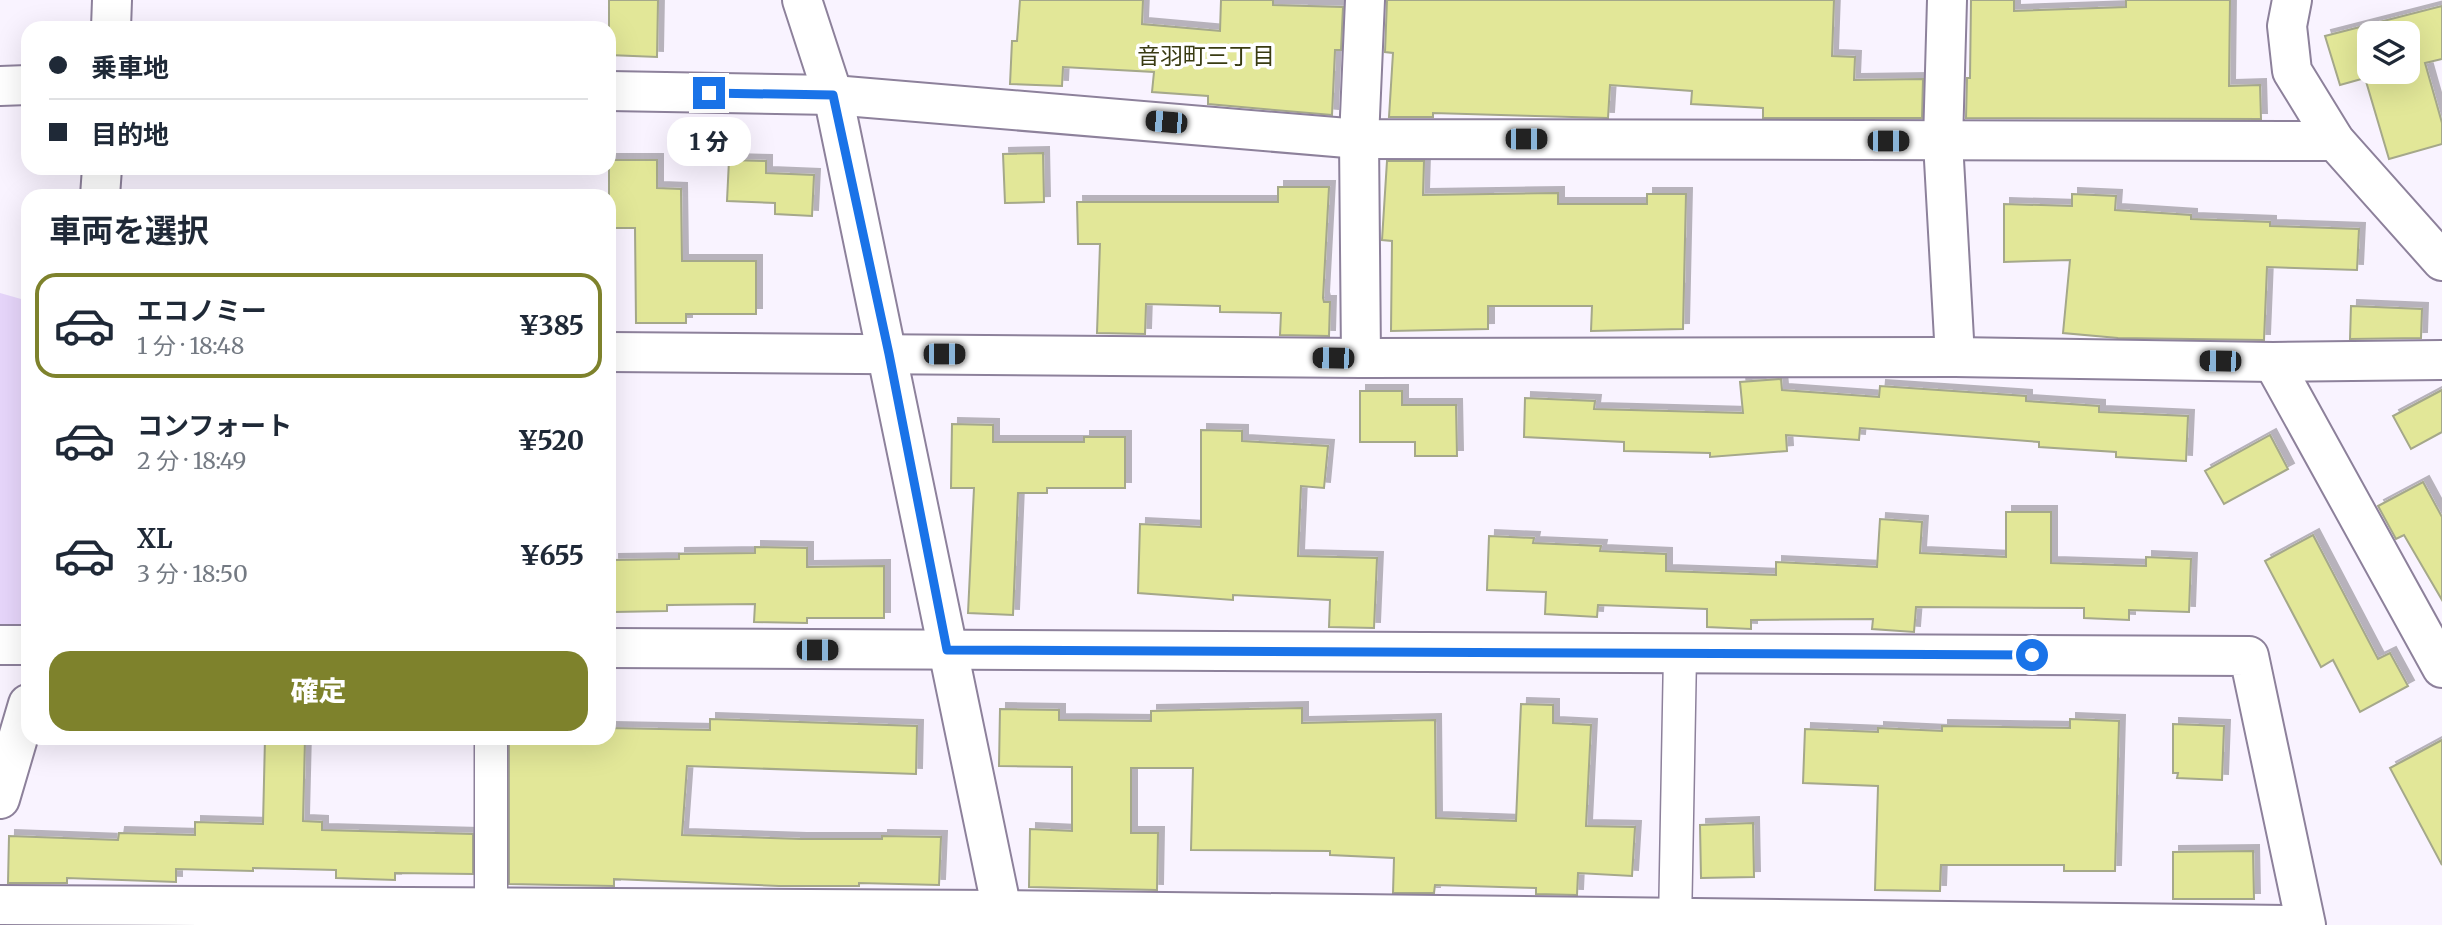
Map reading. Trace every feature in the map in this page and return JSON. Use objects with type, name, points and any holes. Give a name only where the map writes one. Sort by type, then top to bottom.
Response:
[{"type":"street","points":[[111,21],[112,0]]},
{"type":"street","points":[[802,0],[833,95],[889,354],[947,650],[1004,918]]},
{"type":"street","points":[[1361,358],[1359,139],[1365,0]]},
{"type":"street","points":[[1947,0],[1943,142],[1955,357]]},
{"type":"street","points":[[2292,0],[2287,26],[2292,71],[2335,141],[2442,261]]},
{"type":"street","points":[[0,86],[21,85]]},
{"type":"street","points":[[616,92],[833,95],[1359,139],[2335,141]]},
{"type":"street","points":[[616,352],[1361,358],[1955,357],[2273,362],[2442,360]]},
{"type":"street","points":[[2273,362],[2442,667]]},
{"type":"street","points":[[0,645],[21,645]]},
{"type":"street","points":[[616,648],[2249,656],[2306,925]]},
{"type":"street","points":[[1675,921],[1680,654]]},
{"type":"street","points":[[0,799],[21,728]]},
{"type":"street","points":[[491,745],[491,917]]},
{"type":"street","points":[[0,905],[491,917],[2294,925]]},
{"type":"shaded area","points":[[0,293],[21,299],[21,631],[0,631]]},
{"type":"building","points":[[609,0],[658,0],[657,57],[616,55],[616,21],[609,21]]},
{"type":"building","points":[[1020,0],[1143,0],[1142,24],[1220,31],[1221,0],[1273,0],[1273,5],[1343,7],[1341,50],[1335,50],[1332,115],[1208,104],[1208,96],[1152,92],[1154,72],[1063,67],[1062,86],[1010,84],[1012,41],[1017,41]]},
{"type":"building","points":[[1387,0],[1834,0],[1832,56],[1855,57],[1854,80],[1923,79],[1922,118],[1763,118],[1763,108],[1691,104],[1692,91],[1610,85],[1608,118],[1433,113],[1433,117],[1389,117],[1393,53],[1385,52]]},
{"type":"building","points":[[1971,0],[2014,0],[2014,11],[2126,7],[2126,0],[2230,0],[2229,86],[2260,85],[2261,119],[1966,118],[1967,78],[1970,78]]},
{"type":"building","points":[[2442,6],[2442,59],[2425,63],[2442,123],[2442,144],[2389,159],[2367,84],[2420,84],[2420,21],[2384,21]]},
{"type":"building","points":[[2357,28],[2357,80],[2340,85],[2325,36]]},
{"type":"building","points":[[1043,153],[1044,202],[1005,203],[1003,154]]},
{"type":"building","points":[[616,160],[657,160],[657,188],[681,189],[682,261],[756,261],[756,314],[686,314],[686,323],[636,323],[635,228],[616,228],[616,189],[609,189],[609,175],[616,175]]},
{"type":"building","points":[[729,160],[766,161],[766,173],[814,175],[812,216],[775,214],[775,203],[727,201]]},
{"type":"building","points":[[1387,161],[1424,161],[1423,195],[1558,193],[1558,204],[1647,204],[1647,194],[1686,194],[1683,329],[1591,331],[1592,306],[1488,306],[1488,329],[1391,331],[1392,241],[1382,240]]},
{"type":"building","points":[[1278,187],[1329,187],[1323,298],[1324,302],[1330,302],[1329,336],[1280,335],[1281,313],[1220,312],[1220,306],[1146,304],[1145,334],[1097,333],[1100,244],[1078,244],[1077,202],[1278,202]]},
{"type":"building","points":[[2072,194],[2116,196],[2115,210],[2191,215],[2191,219],[2270,222],[2270,226],[2359,229],[2357,270],[2267,267],[2264,340],[2118,338],[2063,333],[2070,260],[2004,262],[2004,204],[2072,206]]},
{"type":"building","points":[[2351,306],[2422,309],[2421,338],[2350,339]]},
{"type":"building","points":[[1781,379],[1782,390],[1879,397],[1880,386],[2026,396],[2026,401],[2099,406],[2099,412],[2188,416],[2186,461],[2116,457],[2116,452],[2039,447],[2039,442],[1860,428],[1859,440],[1786,435],[1787,451],[1710,457],[1710,453],[1624,451],[1624,442],[1524,437],[1525,398],[1595,401],[1594,409],[1743,413],[1740,382]]},
{"type":"building","points":[[2442,390],[2442,432],[2411,449],[2393,416]]},
{"type":"building","points":[[1360,391],[1402,391],[1402,405],[1456,405],[1457,456],[1415,456],[1415,442],[1360,442]]},
{"type":"building","points":[[952,424],[993,425],[993,442],[1084,442],[1084,437],[1125,437],[1125,488],[1047,488],[1047,493],[1018,493],[1013,615],[968,613],[974,488],[951,488]]},
{"type":"building","points":[[1201,430],[1242,431],[1242,441],[1328,446],[1324,488],[1301,486],[1298,556],[1377,558],[1374,628],[1329,627],[1330,600],[1233,595],[1233,600],[1138,593],[1140,524],[1201,527]]},
{"type":"building","points":[[2270,435],[2288,469],[2224,504],[2205,471]]},
{"type":"building","points":[[2423,482],[2442,517],[2442,600],[2404,535],[2396,539],[2378,506]]},
{"type":"building","points":[[2006,512],[2051,512],[2051,563],[2146,566],[2146,557],[2191,559],[2189,612],[2129,610],[2129,620],[2084,618],[2084,608],[1916,607],[1914,632],[1872,629],[1873,619],[1751,620],[1751,629],[1707,627],[1707,609],[1598,605],[1597,617],[1545,614],[1546,592],[1487,590],[1489,536],[1534,538],[1533,543],[1601,546],[1600,551],[1666,554],[1666,571],[1776,575],[1776,562],[1877,567],[1880,519],[1922,522],[1920,553],[2006,557]]},
{"type":"building","points":[[2313,535],[2378,659],[2390,653],[2408,686],[2360,712],[2333,660],[2321,667],[2265,561]]},
{"type":"building","points":[[755,547],[807,548],[807,567],[884,566],[884,618],[807,618],[807,623],[754,622],[755,604],[667,605],[667,611],[616,612],[616,560],[679,559],[679,554],[755,553]]},
{"type":"building","points":[[1521,704],[1553,705],[1553,723],[1591,725],[1586,826],[1635,827],[1632,876],[1578,873],[1577,895],[1536,894],[1536,888],[1435,885],[1434,893],[1393,893],[1394,858],[1330,855],[1330,851],[1191,850],[1193,768],[1131,768],[1131,833],[1158,833],[1157,890],[1029,887],[1030,829],[1072,831],[1072,767],[999,766],[1000,709],[1059,710],[1059,720],[1151,721],[1151,711],[1302,708],[1302,723],[1435,720],[1436,818],[1516,821]]},
{"type":"building","points":[[710,719],[917,726],[916,774],[687,766],[682,835],[801,839],[941,837],[939,885],[859,883],[859,886],[779,886],[614,879],[614,886],[509,884],[509,745],[616,745],[616,728],[710,730]]},
{"type":"building","points":[[2070,719],[2119,721],[2115,871],[2064,871],[2064,865],[1941,865],[1940,891],[1875,890],[1878,786],[1803,783],[1805,729],[1878,732],[1878,728],[1942,731],[1942,726],[2070,728]]},
{"type":"building","points":[[2173,724],[2224,726],[2222,780],[2177,778],[2178,773],[2173,773]]},
{"type":"building","points":[[2442,740],[2442,865],[2390,768]]},
{"type":"building","points":[[265,745],[305,745],[303,821],[322,822],[322,830],[473,834],[473,874],[395,873],[395,880],[336,878],[336,870],[176,869],[176,882],[67,878],[67,883],[8,883],[9,836],[118,840],[119,833],[195,835],[195,822],[263,824]]},
{"type":"building","points":[[1753,823],[1754,877],[1701,878],[1700,825]]},
{"type":"building","points":[[2253,851],[2254,899],[2173,899],[2173,852]]},
{"type":"district","name":"音羽町三丁目","points":[[1206,55]]},
{"type":"route","points":[[709,93],[833,95],[889,354],[947,650],[2032,655]]}]
